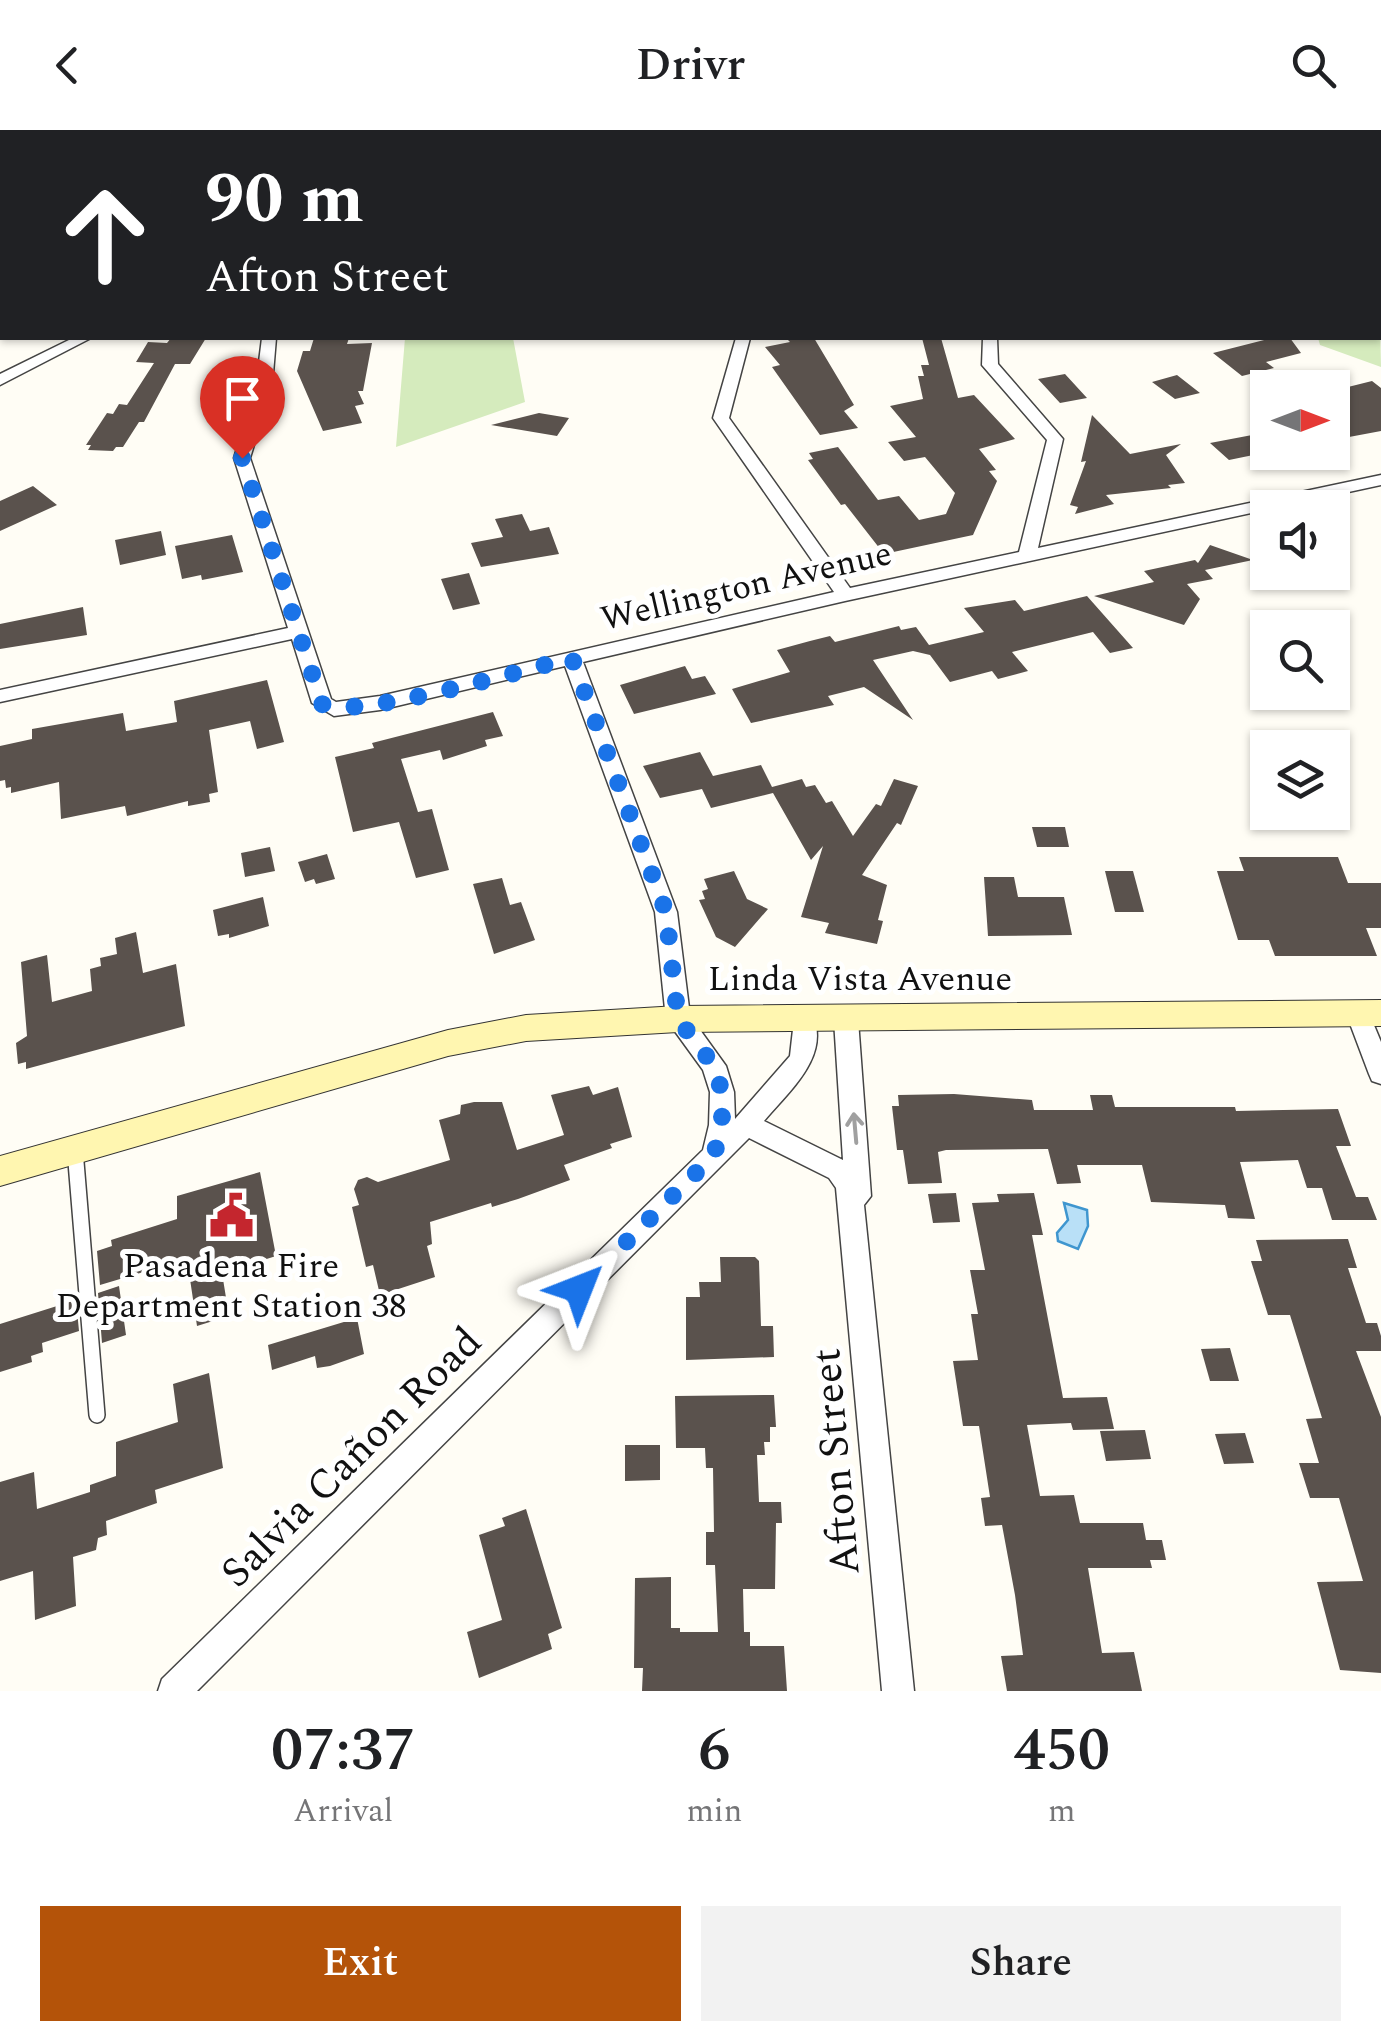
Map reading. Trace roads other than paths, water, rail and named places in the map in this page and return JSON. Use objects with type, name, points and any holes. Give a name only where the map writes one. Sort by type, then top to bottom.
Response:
[{"type":"main road","name":"Linda Vista Avenue","points":[[0,1171],[448,1044],[526,1028],[678,1019],[1369,1013]]},
{"type":"street","points":[[0,380],[80,340]]},
{"type":"street","points":[[0,696],[299,632],[242,458],[264,386],[269,340]]},
{"type":"street","points":[[741,340],[721,418],[845,595]]},
{"type":"street","points":[[990,340],[990,364],[1055,439],[1027,557]]},
{"type":"street","name":"Wellington Avenue","points":[[299,632],[322,704],[334,709],[380,703],[845,595],[1381,480]]},
{"type":"street","points":[[572,658],[666,912],[678,1019],[714,1066],[722,1092],[722,1125],[714,1155]]},
{"type":"street","points":[[1369,1013],[1381,1074]]},
{"type":"street","name":"Salvia Cañon Road","points":[[174,1691],[746,1124],[802,1060],[804,1019]]},
{"type":"street","name":"Afton Street","points":[[846,1020],[859,1178],[855,1225]]},
{"type":"street","name":"Afton Street","points":[[746,1124],[838,1170],[849,1184],[898,1691]]},
{"type":"lane","points":[[74,1150],[97,1414]]},
{"type":"water","points":[[1064,1203],[1087,1210],[1088,1226],[1078,1249],[1058,1241],[1057,1233],[1068,1220]]},
{"type":"place","name":"Pasadena Fire Department Station 38","points":[[231,1215]]}]
